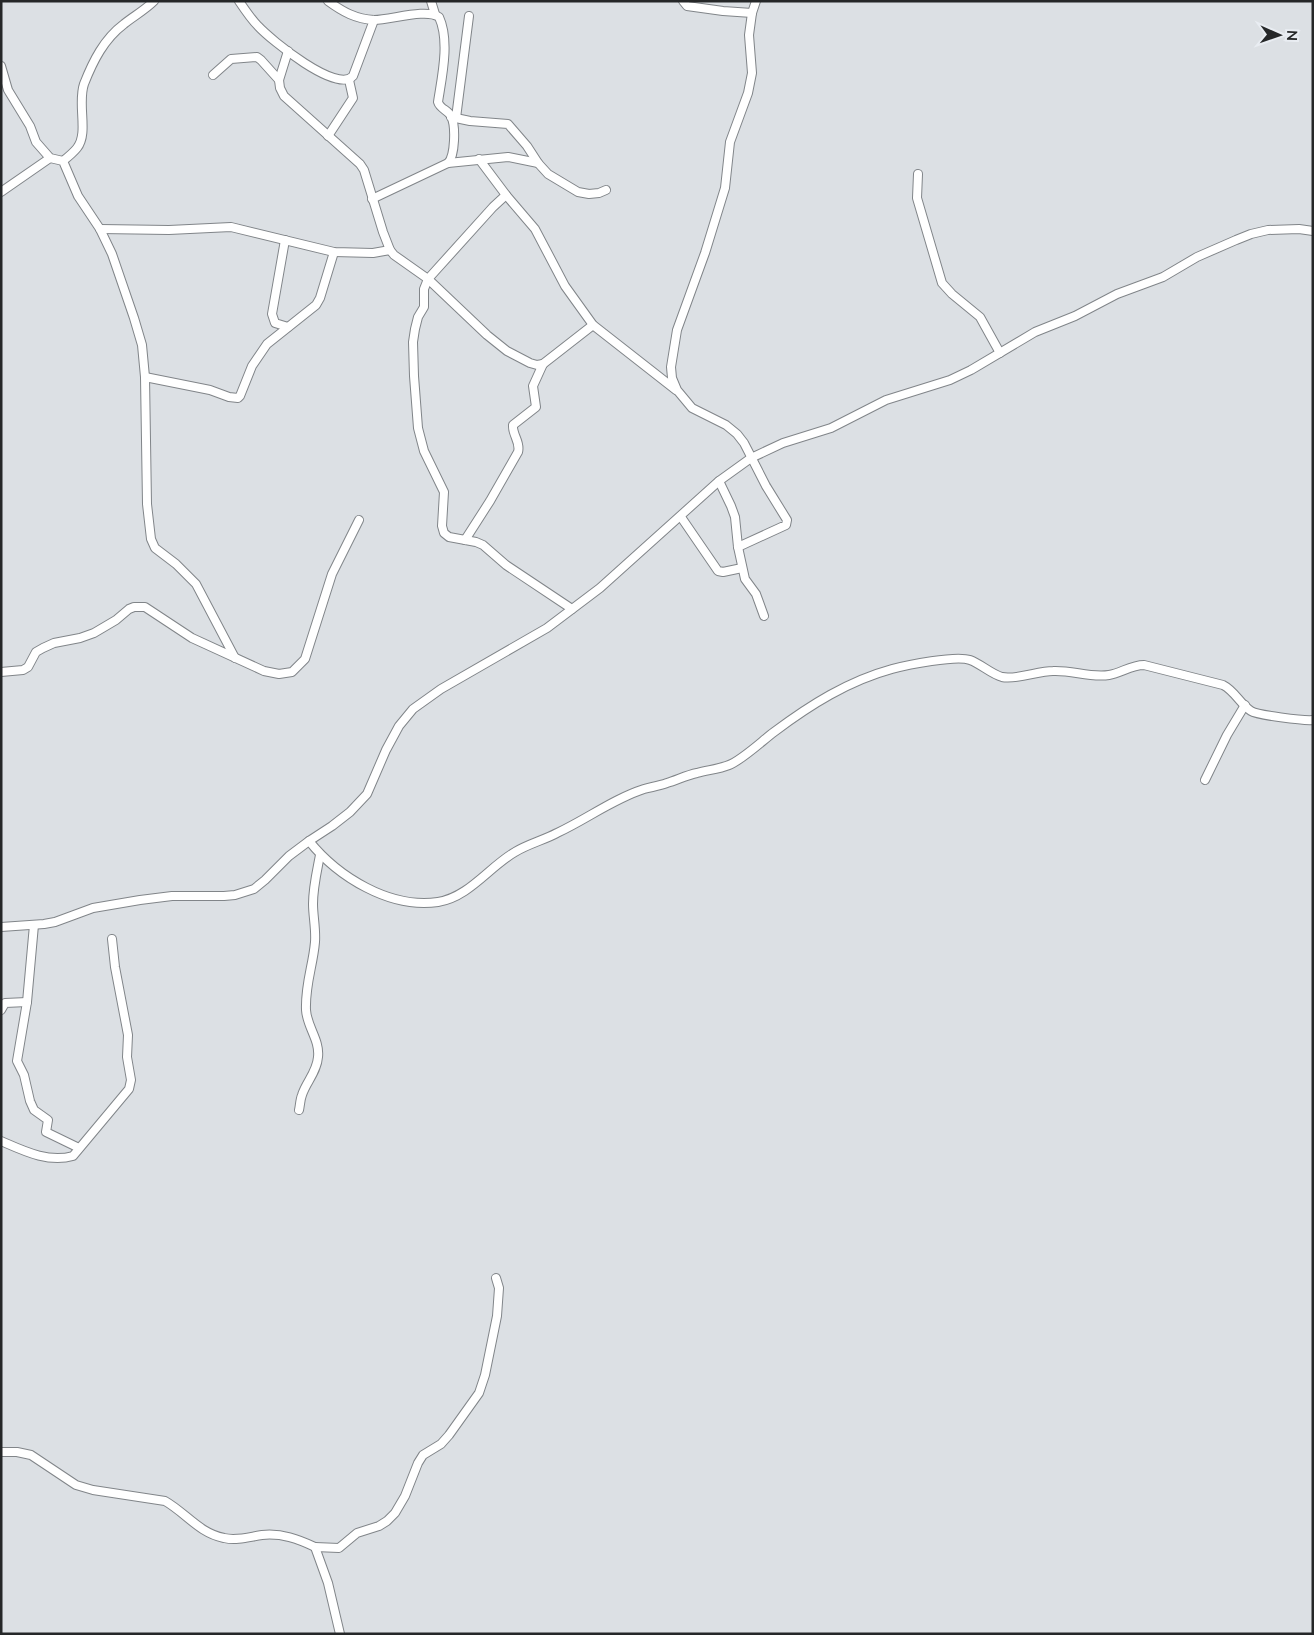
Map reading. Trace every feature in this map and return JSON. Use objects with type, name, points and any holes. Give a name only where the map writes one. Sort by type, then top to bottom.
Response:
[{"type":"street","points":[[63,162],[77,148],[81,140],[81,100],[83,87],[107,39],[154,1]]},
{"type":"street","points":[[239,1],[259,27],[288,51],[325,75],[342,80],[349,80],[353,76],[374,20]]},
{"type":"street","points":[[328,1],[344,13],[357,18],[374,20],[424,13],[435,14]]},
{"type":"street","points":[[431,1],[435,14],[439,17],[442,24],[444,54],[438,102],[440,106],[454,117],[470,121],[502,123],[510,126],[548,174],[578,192],[589,194],[606,190]]},
{"type":"street","points":[[683,1],[684,5],[687,6],[723,12],[752,13]]},
{"type":"street","points":[[677,390],[672,378],[671,366],[678,330],[705,253],[724,188],[730,142],[748,93],[752,73],[749,35],[756,1]]},
{"type":"street","points":[[448,163],[451,160],[453,150],[454,117],[469,16]]},
{"type":"street","points":[[288,51],[279,80],[284,96],[364,170],[390,250],[428,278],[507,352],[530,363],[543,364]]},
{"type":"street","points":[[213,75],[231,60],[257,57],[279,80]]},
{"type":"street","points":[[1,66],[8,90],[36,142],[50,158],[63,162],[78,196],[100,230],[112,254],[134,318],[142,345],[145,377],[147,504],[148,530],[151,540],[155,548],[176,564],[196,584],[235,658]]},
{"type":"street","points":[[328,136],[353,98],[349,80]]},
{"type":"street","points":[[372,199],[448,163],[508,157],[538,163]]},
{"type":"street","points":[[1,192],[50,158]]},
{"type":"street","points":[[479,159],[535,229],[565,286],[593,325],[677,390],[692,408],[726,425],[744,443],[787,523],[738,547]]},
{"type":"street","points":[[918,174],[916,198],[942,283],[952,294],[980,317],[1000,353]]},
{"type":"street","points":[[506,195],[428,278],[424,289],[424,307],[416,322],[413,342],[415,407],[418,428],[424,451],[444,492],[442,530],[450,537],[483,545],[506,565],[572,609]]},
{"type":"street","points":[[100,230],[169,230],[232,227],[334,252],[373,253],[390,250]]},
{"type":"street","points":[[1,927],[55,922],[93,908],[140,900],[180,895],[224,896],[245,893],[254,889],[280,864],[350,812],[367,794],[399,726],[413,709],[441,689],[547,628],[600,588],[719,481],[751,458],[783,443],[831,428],[886,400],[950,380],[972,370],[1035,332],[1075,316],[1117,294],[1163,277],[1197,257],[1251,234],[1275,230],[1313,231]]},
{"type":"street","points":[[285,240],[272,314],[275,323],[288,327]]},
{"type":"street","points":[[145,377],[210,390],[229,397],[238,398],[252,366],[267,344],[316,305],[320,298],[334,252]]},
{"type":"street","points":[[465,540],[518,452],[519,444],[513,430],[513,425],[536,407],[533,386],[543,364],[593,325]]},
{"type":"street","points":[[719,481],[735,517],[742,568],[748,584],[759,600],[764,616]]},
{"type":"street","points":[[680,517],[718,570],[721,572],[742,568]]},
{"type":"street","points":[[1,672],[23,670],[28,667],[36,652],[43,648],[54,643],[94,633],[116,620],[129,609],[145,607],[192,638],[264,671],[279,674],[292,672],[305,659],[332,574],[359,520]]},
{"type":"street","points":[[309,841],[320,854],[338,869],[385,897],[404,902],[423,903],[449,900],[474,884],[498,863],[516,851],[558,833],[599,809],[644,789],[695,773],[728,766],[825,697],[859,681],[894,668],[949,658],[960,657],[970,660],[1002,677],[1055,671],[1109,675],[1132,666],[1144,664],[1231,688],[1245,705],[1254,712],[1301,720],[1313,720]]},
{"type":"street","points":[[1205,780],[1227,735],[1245,705]]},
{"type":"street","points":[[299,1110],[302,1096],[316,1069],[319,1050],[308,1021],[306,1009],[307,978],[314,954],[315,940],[314,884],[320,854]]},
{"type":"street","points":[[34,925],[27,1002],[17,1061],[24,1075],[34,1110],[48,1120],[46,1132],[79,1148]]},
{"type":"street","points":[[1,1141],[51,1159],[63,1159],[73,1156],[129,1089],[131,1080],[128,1068],[125,1018],[112,940]]},
{"type":"street","points":[[1,1010],[5,1003],[27,1002]]},
{"type":"street","points":[[1,1452],[17,1452],[31,1456],[76,1485],[93,1490],[165,1501],[175,1506],[184,1516],[205,1532],[222,1538],[236,1540],[264,1535],[280,1535],[296,1538],[315,1547],[339,1548],[357,1534],[380,1526],[395,1513],[405,1496],[423,1455],[441,1444],[470,1408],[479,1393],[496,1325],[499,1288],[496,1278]]},
{"type":"street","points":[[315,1547],[328,1583],[340,1634]]}]
